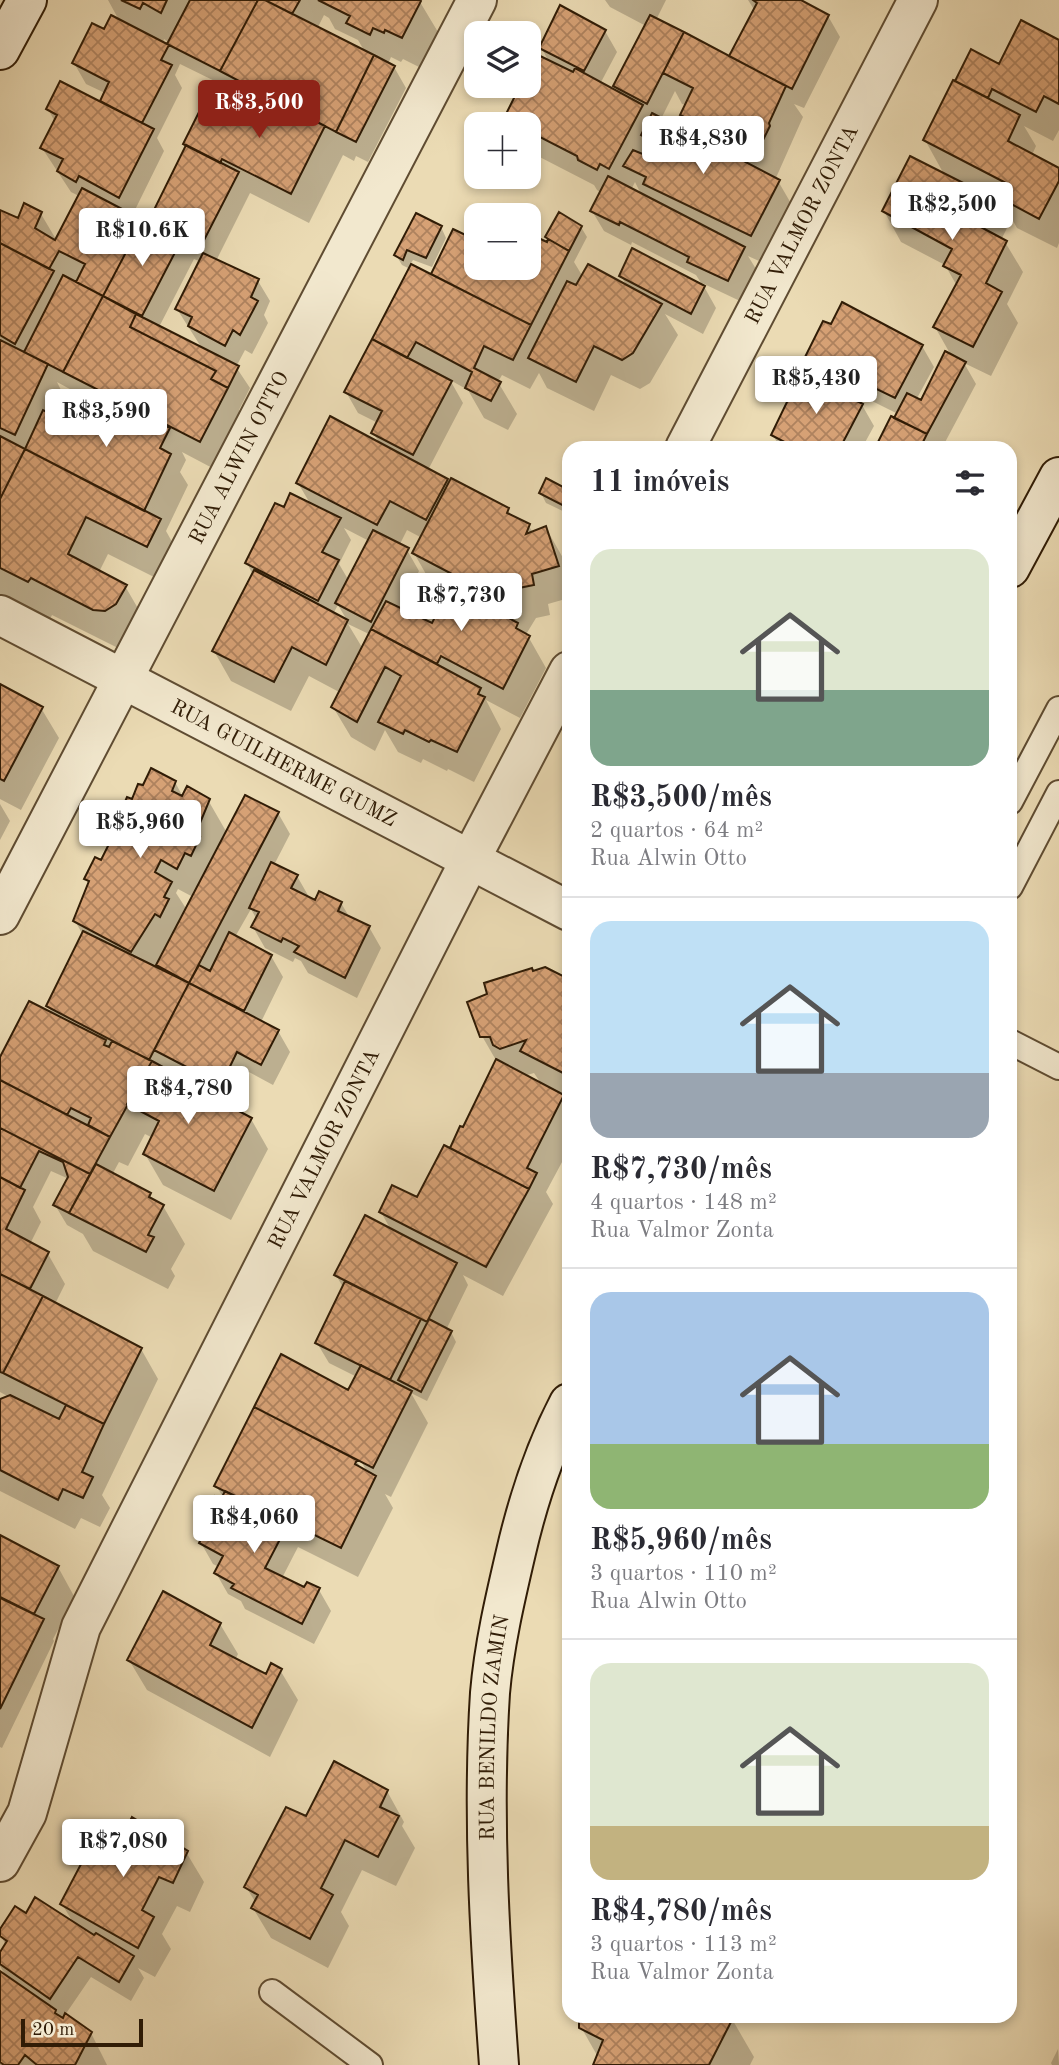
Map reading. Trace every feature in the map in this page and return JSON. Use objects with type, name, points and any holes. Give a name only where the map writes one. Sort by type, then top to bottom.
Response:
[{"type":"street","points":[[0,50],[27,0]]},
{"type":"street","name":"RUA ALWIN OTTO","points":[[0,915],[477,0]]},
{"type":"street","name":"RUA VALMOR ZONTA","points":[[689,441],[918,0]]},
{"type":"street","points":[[1017,555],[1059,477]]},
{"type":"street","name":"RUA GUILHERME GUMZ","points":[[0,615],[562,907]]},
{"type":"street","name":"RUA VALMOR ZONTA","points":[[0,1862],[27,1813],[81,1627],[470,860],[562,684]]},
{"type":"street","name":"RUA BENILDO ZAMIN","points":[[499,2065],[488,1842],[487,1768],[491,1691],[500,1617],[534,1483],[562,1416]]},
{"type":"lane","points":[[1017,789],[1059,709]]},
{"type":"lane","points":[[1017,874],[1059,793]]},
{"type":"lane","points":[[1017,1046],[1059,1067]]},
{"type":"lane","points":[[272,1992],[370,2065]]},
{"type":"building","points":[[121,0],[167,0],[161,13],[143,3],[140,9]]},
{"type":"building","points":[[190,0],[258,0],[220,71],[167,44]]},
{"type":"building","points":[[258,0],[265,0],[374,55],[336,132],[220,71]]},
{"type":"building","points":[[265,0],[300,0],[292,14]]},
{"type":"building","points":[[318,0],[421,1],[402,38],[373,28],[370,35],[346,23],[350,16]]},
{"type":"building","points":[[753,0],[801,0],[829,15],[792,89],[729,56],[757,3]]},
{"type":"building","points":[[560,5],[606,30],[584,71],[541,49]]},
{"type":"building","points":[[111,15],[169,45],[161,60],[172,65],[142,123],[100,101],[109,82],[72,63],[92,23],[104,29]]},
{"type":"building","points":[[650,15],[684,32],[647,104],[613,86]]},
{"type":"building","points":[[1021,20],[1059,40],[1059,104],[1044,96],[1036,112],[992,89],[988,98],[955,81],[971,49],[999,64]]},
{"type":"building","points":[[684,32],[786,86],[770,126],[759,148],[756,147],[754,152],[680,115],[693,88],[663,73]]},
{"type":"building","points":[[374,55],[395,66],[356,142],[336,132]]},
{"type":"building","points":[[541,56],[573,72],[575,68],[643,105],[609,169],[600,164],[597,170],[578,160],[577,156],[541,138],[541,112],[507,112],[514,98],[541,98]]},
{"type":"building","points":[[953,80],[1020,115],[1008,141],[1059,168],[1059,181],[1039,219],[998,197],[1006,183],[923,140]]},
{"type":"building","points":[[60,81],[154,129],[119,198],[79,176],[76,182],[57,171],[63,159],[40,148],[57,115],[46,109]]},
{"type":"building","points":[[249,87],[325,126],[291,194],[222,159],[220,163],[183,144],[200,110],[230,125]]},
{"type":"building","points":[[652,113],[780,180],[751,236],[643,184],[646,177],[623,166],[633,150],[645,155],[652,141],[641,135]]},
{"type":"building","points":[[186,145],[239,172],[200,248],[148,222]]},
{"type":"building","points":[[910,156],[991,197],[977,225],[1007,241],[986,283],[1002,292],[973,347],[933,327],[961,275],[943,266],[952,249],[882,211]]},
{"type":"building","points":[[608,176],[745,247],[728,281],[687,262],[689,257],[620,222],[619,225],[590,211]]},
{"type":"building","points":[[82,188],[143,220],[103,296],[76,282],[85,264],[59,251],[49,269],[0,243],[0,210],[18,218],[24,203],[42,212],[35,228],[55,240]]},
{"type":"building","points":[[559,212],[582,226],[569,251],[545,237]]},
{"type":"building","points":[[416,213],[442,226],[426,258],[407,250],[403,260],[394,255]]},
{"type":"building","points":[[143,220],[182,239],[142,316],[103,296]]},
{"type":"building","points":[[453,229],[464,234],[464,280],[541,280],[541,239],[547,242],[548,239],[569,251],[531,325],[431,274]]},
{"type":"building","points":[[0,243],[54,271],[15,344],[0,335]]},
{"type":"building","points":[[632,248],[705,286],[691,314],[619,276]]},
{"type":"building","points":[[203,253],[259,279],[251,297],[258,301],[240,335],[233,330],[225,346],[188,326],[192,317],[175,309]]},
{"type":"building","points":[[411,264],[531,325],[513,360],[484,346],[474,368],[501,382],[491,401],[465,388],[472,372],[416,342],[407,358],[372,339]]},
{"type":"building","points":[[588,264],[662,304],[633,353],[622,360],[594,346],[576,382],[528,358],[567,281],[576,285]]},
{"type":"building","points":[[63,275],[103,296],[63,372],[24,352]]},
{"type":"building","points":[[103,296],[136,314],[130,327],[216,371],[211,379],[228,388],[200,442],[63,372]]},
{"type":"building","points":[[842,302],[923,345],[895,398],[850,376],[844,390],[800,367],[823,321],[831,324]]},
{"type":"building","points":[[136,314],[239,366],[228,388],[211,379],[216,371],[130,327]]},
{"type":"building","points":[[372,339],[452,381],[413,455],[371,433],[382,411],[344,392]]},
{"type":"building","points":[[0,340],[48,364],[15,435],[0,428]]},
{"type":"building","points":[[945,351],[966,362],[927,434],[894,418],[907,393],[921,400]]},
{"type":"building","points":[[801,373],[863,404],[844,441],[783,441],[771,435]]},
{"type":"building","points":[[103,395],[170,428],[160,448],[171,454],[144,511],[25,449],[43,410],[78,427],[89,399]]},
{"type":"building","points":[[330,416],[448,479],[426,520],[390,501],[377,525],[296,483]]},
{"type":"building","points":[[891,416],[927,434],[924,441],[878,441]]},
{"type":"building","points":[[0,436],[25,449],[0,499]]},
{"type":"building","points":[[25,449],[161,519],[147,547],[86,517],[68,554],[127,585],[116,604],[105,611],[93,610],[31,578],[28,582],[0,568],[0,499]]},
{"type":"building","points":[[451,478],[509,508],[507,513],[530,524],[526,534],[546,526],[559,566],[532,574],[534,585],[519,588],[509,604],[412,553]]},
{"type":"building","points":[[546,478],[562,486],[562,505],[539,493]]},
{"type":"building","points":[[290,493],[341,518],[322,552],[339,560],[318,601],[245,563],[275,503],[284,507]]},
{"type":"building","points":[[373,530],[409,548],[371,622],[335,603]]},
{"type":"building","points":[[254,570],[348,620],[326,665],[292,647],[274,682],[212,651]]},
{"type":"building","points":[[456,576],[509,604],[503,615],[518,623],[516,628],[530,636],[503,689],[441,656],[437,664],[371,629],[386,601],[432,623]]},
{"type":"building","points":[[371,629],[481,688],[478,694],[485,697],[457,752],[405,730],[403,734],[378,722],[401,676],[385,667],[357,722],[331,707]]},
{"type":"building","points":[[0,684],[43,707],[4,781],[0,779]]},
{"type":"building","points":[[151,768],[176,781],[172,791],[182,796],[187,786],[210,799],[195,835],[200,837],[191,856],[185,853],[177,869],[161,860],[155,872],[172,882],[164,897],[169,899],[160,917],[155,914],[131,952],[73,921],[89,881],[84,879],[95,857],[101,860],[120,822],[117,820],[127,797],[132,799],[138,784],[143,785]]},
{"type":"building","points":[[245,795],[279,812],[189,983],[156,965]]},
{"type":"building","points":[[271,862],[298,875],[291,888],[315,900],[319,891],[342,902],[338,911],[370,926],[345,978],[294,952],[299,946],[283,938],[281,942],[251,927],[259,912],[249,908]]},
{"type":"building","points":[[83,931],[189,983],[149,1060],[46,1006]]},
{"type":"building","points":[[229,932],[272,955],[244,1011],[189,983],[199,965],[210,971]]},
{"type":"building","points":[[545,967],[562,976],[562,1072],[520,1051],[526,1040],[500,1049],[493,1045],[490,1037],[480,1037],[467,1002],[487,994],[484,983],[532,968],[533,971]]},
{"type":"building","points":[[189,983],[279,1030],[261,1065],[237,1052],[221,1085],[154,1050]]},
{"type":"building","points":[[29,1001],[106,1040],[104,1045],[109,1047],[112,1041],[152,1061],[110,1137],[88,1125],[91,1118],[71,1108],[67,1115],[0,1080],[0,1057]]},
{"type":"building","points":[[496,1059],[562,1094],[562,1099],[527,1168],[537,1173],[529,1189],[450,1148],[460,1126],[463,1127]]},
{"type":"building","points":[[152,1061],[183,1078],[182,1081],[252,1118],[214,1191],[143,1154],[159,1121],[127,1104]]},
{"type":"building","points":[[0,1080],[110,1137],[90,1174],[0,1128]]},
{"type":"building","points":[[0,1128],[90,1174],[69,1213],[53,1205],[68,1177],[63,1162],[39,1151],[20,1188],[0,1177]]},
{"type":"building","points":[[444,1145],[529,1189],[486,1267],[379,1212],[392,1185],[417,1197]]},
{"type":"building","points":[[96,1164],[151,1193],[149,1197],[164,1205],[148,1235],[154,1237],[146,1252],[69,1213]]},
{"type":"building","points":[[0,1177],[25,1190],[6,1229],[49,1252],[30,1289],[0,1274]]},
{"type":"building","points":[[365,1215],[457,1263],[427,1322],[334,1275]]},
{"type":"building","points":[[0,1274],[43,1296],[3,1373],[0,1372]]},
{"type":"building","points":[[345,1281],[421,1319],[390,1380],[315,1343]]},
{"type":"building","points":[[43,1296],[142,1348],[104,1424],[3,1373]]},
{"type":"building","points":[[429,1319],[452,1331],[421,1392],[398,1380]]},
{"type":"building","points":[[281,1354],[348,1390],[361,1365],[412,1391],[373,1468],[254,1407]]},
{"type":"building","points":[[10,1395],[59,1419],[66,1405],[104,1424],[82,1472],[93,1477],[83,1498],[63,1489],[58,1500],[0,1470],[0,1399]]},
{"type":"building","points":[[254,1407],[357,1460],[355,1464],[376,1476],[341,1548],[214,1486]]},
{"type":"building","points":[[225,1491],[289,1522],[265,1568],[304,1587],[307,1582],[320,1588],[302,1624],[231,1588],[234,1584],[214,1573],[223,1556],[199,1543],[210,1520],[205,1517],[215,1496],[221,1499]]},
{"type":"building","points":[[0,1535],[59,1566],[34,1614],[0,1597]]},
{"type":"building","points":[[163,1591],[221,1623],[210,1645],[266,1674],[271,1663],[282,1669],[252,1728],[127,1660]]},
{"type":"building","points":[[0,1598],[44,1619],[0,1709]]},
{"type":"building","points":[[334,1761],[388,1790],[380,1807],[399,1816],[378,1857],[345,1840],[321,1888],[333,1895],[310,1939],[251,1908],[258,1895],[244,1887],[286,1807],[306,1816]]},
{"type":"building","points":[[132,1817],[188,1851],[173,1883],[159,1877],[142,1910],[154,1917],[138,1948],[60,1904],[103,1827],[122,1837]]},
{"type":"building","points":[[35,1897],[94,1935],[96,1933],[134,1956],[119,1982],[78,1957],[50,1999],[0,1964],[0,1952],[7,1941],[0,1936],[0,1929],[15,1906],[26,1913]]},
{"type":"building","points":[[0,1971],[56,2010],[55,2013],[63,2018],[65,2013],[92,2032],[75,2065],[37,2065],[25,2055],[18,2065],[4,2065],[0,2062]]},
{"type":"building","points":[[579,2023],[730,2023],[709,2065],[593,2065],[603,2040],[579,2028]]}]
